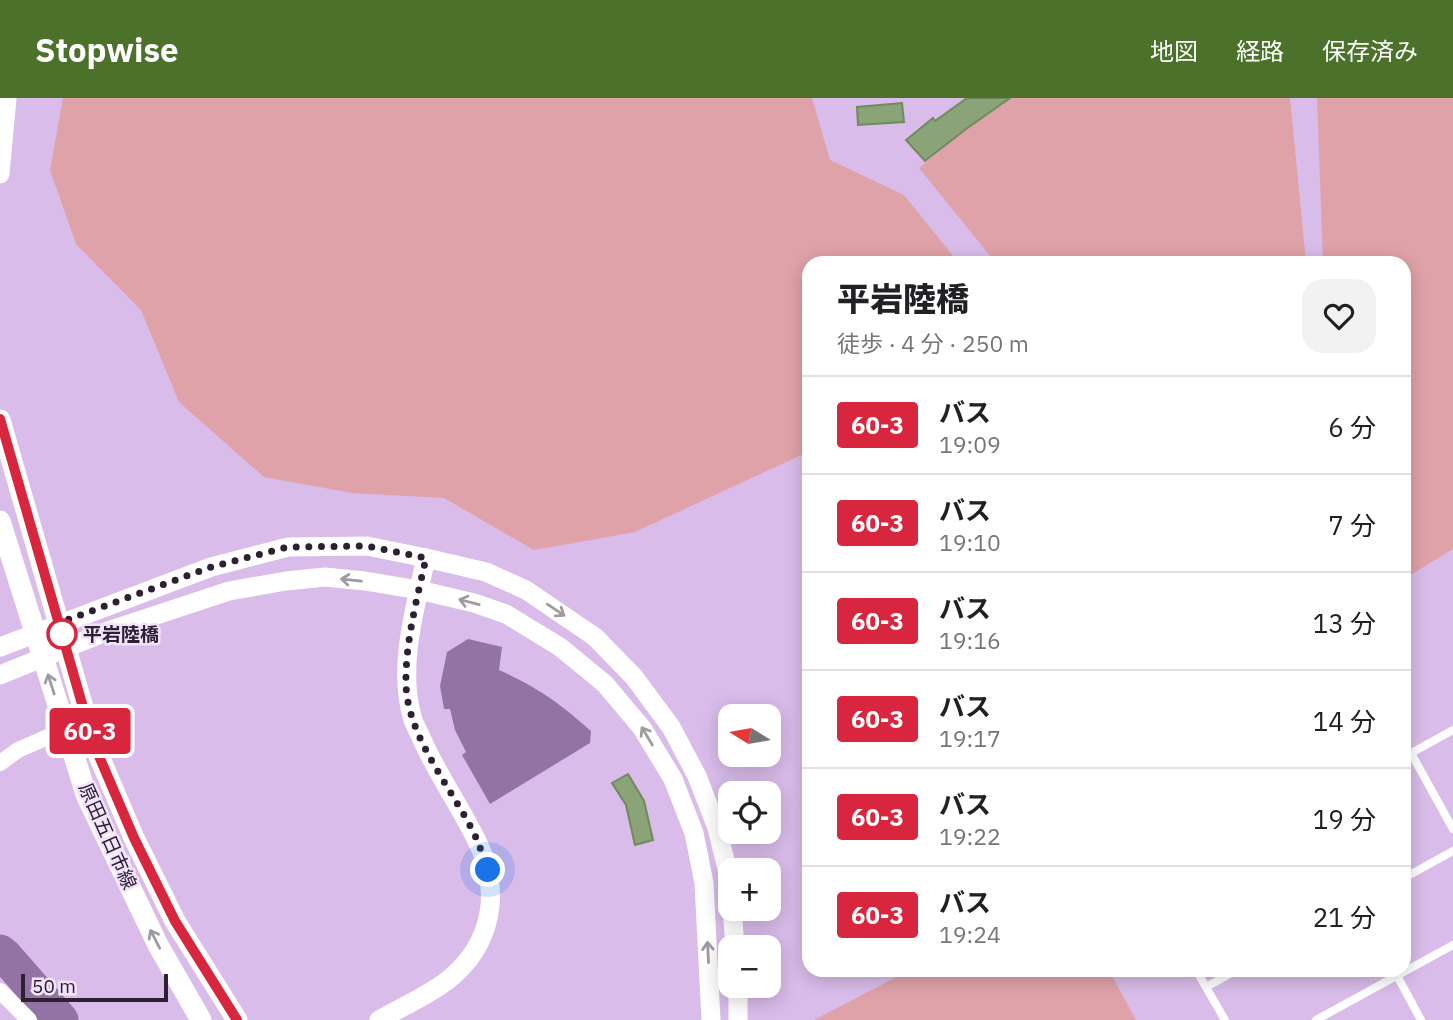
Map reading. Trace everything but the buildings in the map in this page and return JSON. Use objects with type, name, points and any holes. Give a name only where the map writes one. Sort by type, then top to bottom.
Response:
[{"type":"main road","name":"原田五日市線","points":[[0,419],[93,742],[134,838],[175,921],[237,1020]]},
{"type":"main road","name":"原田五日市線","points":[[0,521],[87,797],[158,945],[201,1020]]},
{"type":"street","points":[[0,174],[5,105]]},
{"type":"street","points":[[0,646],[211,567],[288,547],[367,546],[486,572],[526,590],[595,637],[634,677],[671,727],[697,776],[717,828],[724,858]]},
{"type":"street","points":[[379,1020],[446,981],[463,966],[477,948],[488,923],[491,899],[488,870],[476,839],[435,768],[413,721],[406,686],[408,654],[426,558]]},
{"type":"street","points":[[0,675],[108,631],[229,591],[286,581],[324,577],[365,581],[419,590],[506,614],[560,647],[605,684],[642,728],[673,779],[694,833],[704,883],[711,1020]]},
{"type":"street","points":[[0,763],[18,750],[66,729]]},
{"type":"street","points":[[0,990],[29,1020]]},
{"type":"street","points":[[738,998],[738,1020]]},
{"type":"lane","points":[[1411,753],[1453,730]]},
{"type":"lane","points":[[1411,761],[1453,829]]},
{"type":"lane","points":[[1411,874],[1453,851]]},
{"type":"lane","points":[[1411,965],[1453,945]]},
{"type":"lane","points":[[1200,977],[1224,1020]]},
{"type":"lane","points":[[1206,987],[1224,977]]},
{"type":"lane","points":[[1316,1020],[1388,977]]},
{"type":"lane","points":[[1397,977],[1421,1020]]},
{"type":"shaded area","points":[[63,98],[812,98],[830,160],[904,195],[953,256],[802,256],[802,455],[635,532],[534,550],[444,498],[352,493],[264,477],[179,402],[141,310],[76,244],[50,170]]},
{"type":"shaded area","points":[[1010,98],[1290,98],[1305,256],[990,256],[919,168],[966,129]]},
{"type":"shaded area","points":[[1317,98],[1453,98],[1453,549],[1411,575],[1411,256],[1323,256]]},
{"type":"shaded area","points":[[468,639],[502,647],[499,670],[548,696],[591,731],[590,743],[490,804],[462,755],[466,752],[455,730],[450,709],[444,709],[440,686],[447,652]]},
{"type":"shaded area","points":[[897,977],[1113,977],[1136,1020],[814,1020]]},
{"type":"waterway","points":[[0,952],[61,1020]]},
{"type":"bus line","name":"60-3","points":[[0,419],[93,742],[134,838],[175,921],[237,1020]]},
{"type":"place","name":"平岩陸橋","points":[[62,634]]},
{"type":"route","points":[[62,634],[56,624],[211,567],[288,547],[367,546],[426,558],[408,654],[406,686],[413,721],[435,768],[476,839],[488,870]]}]
